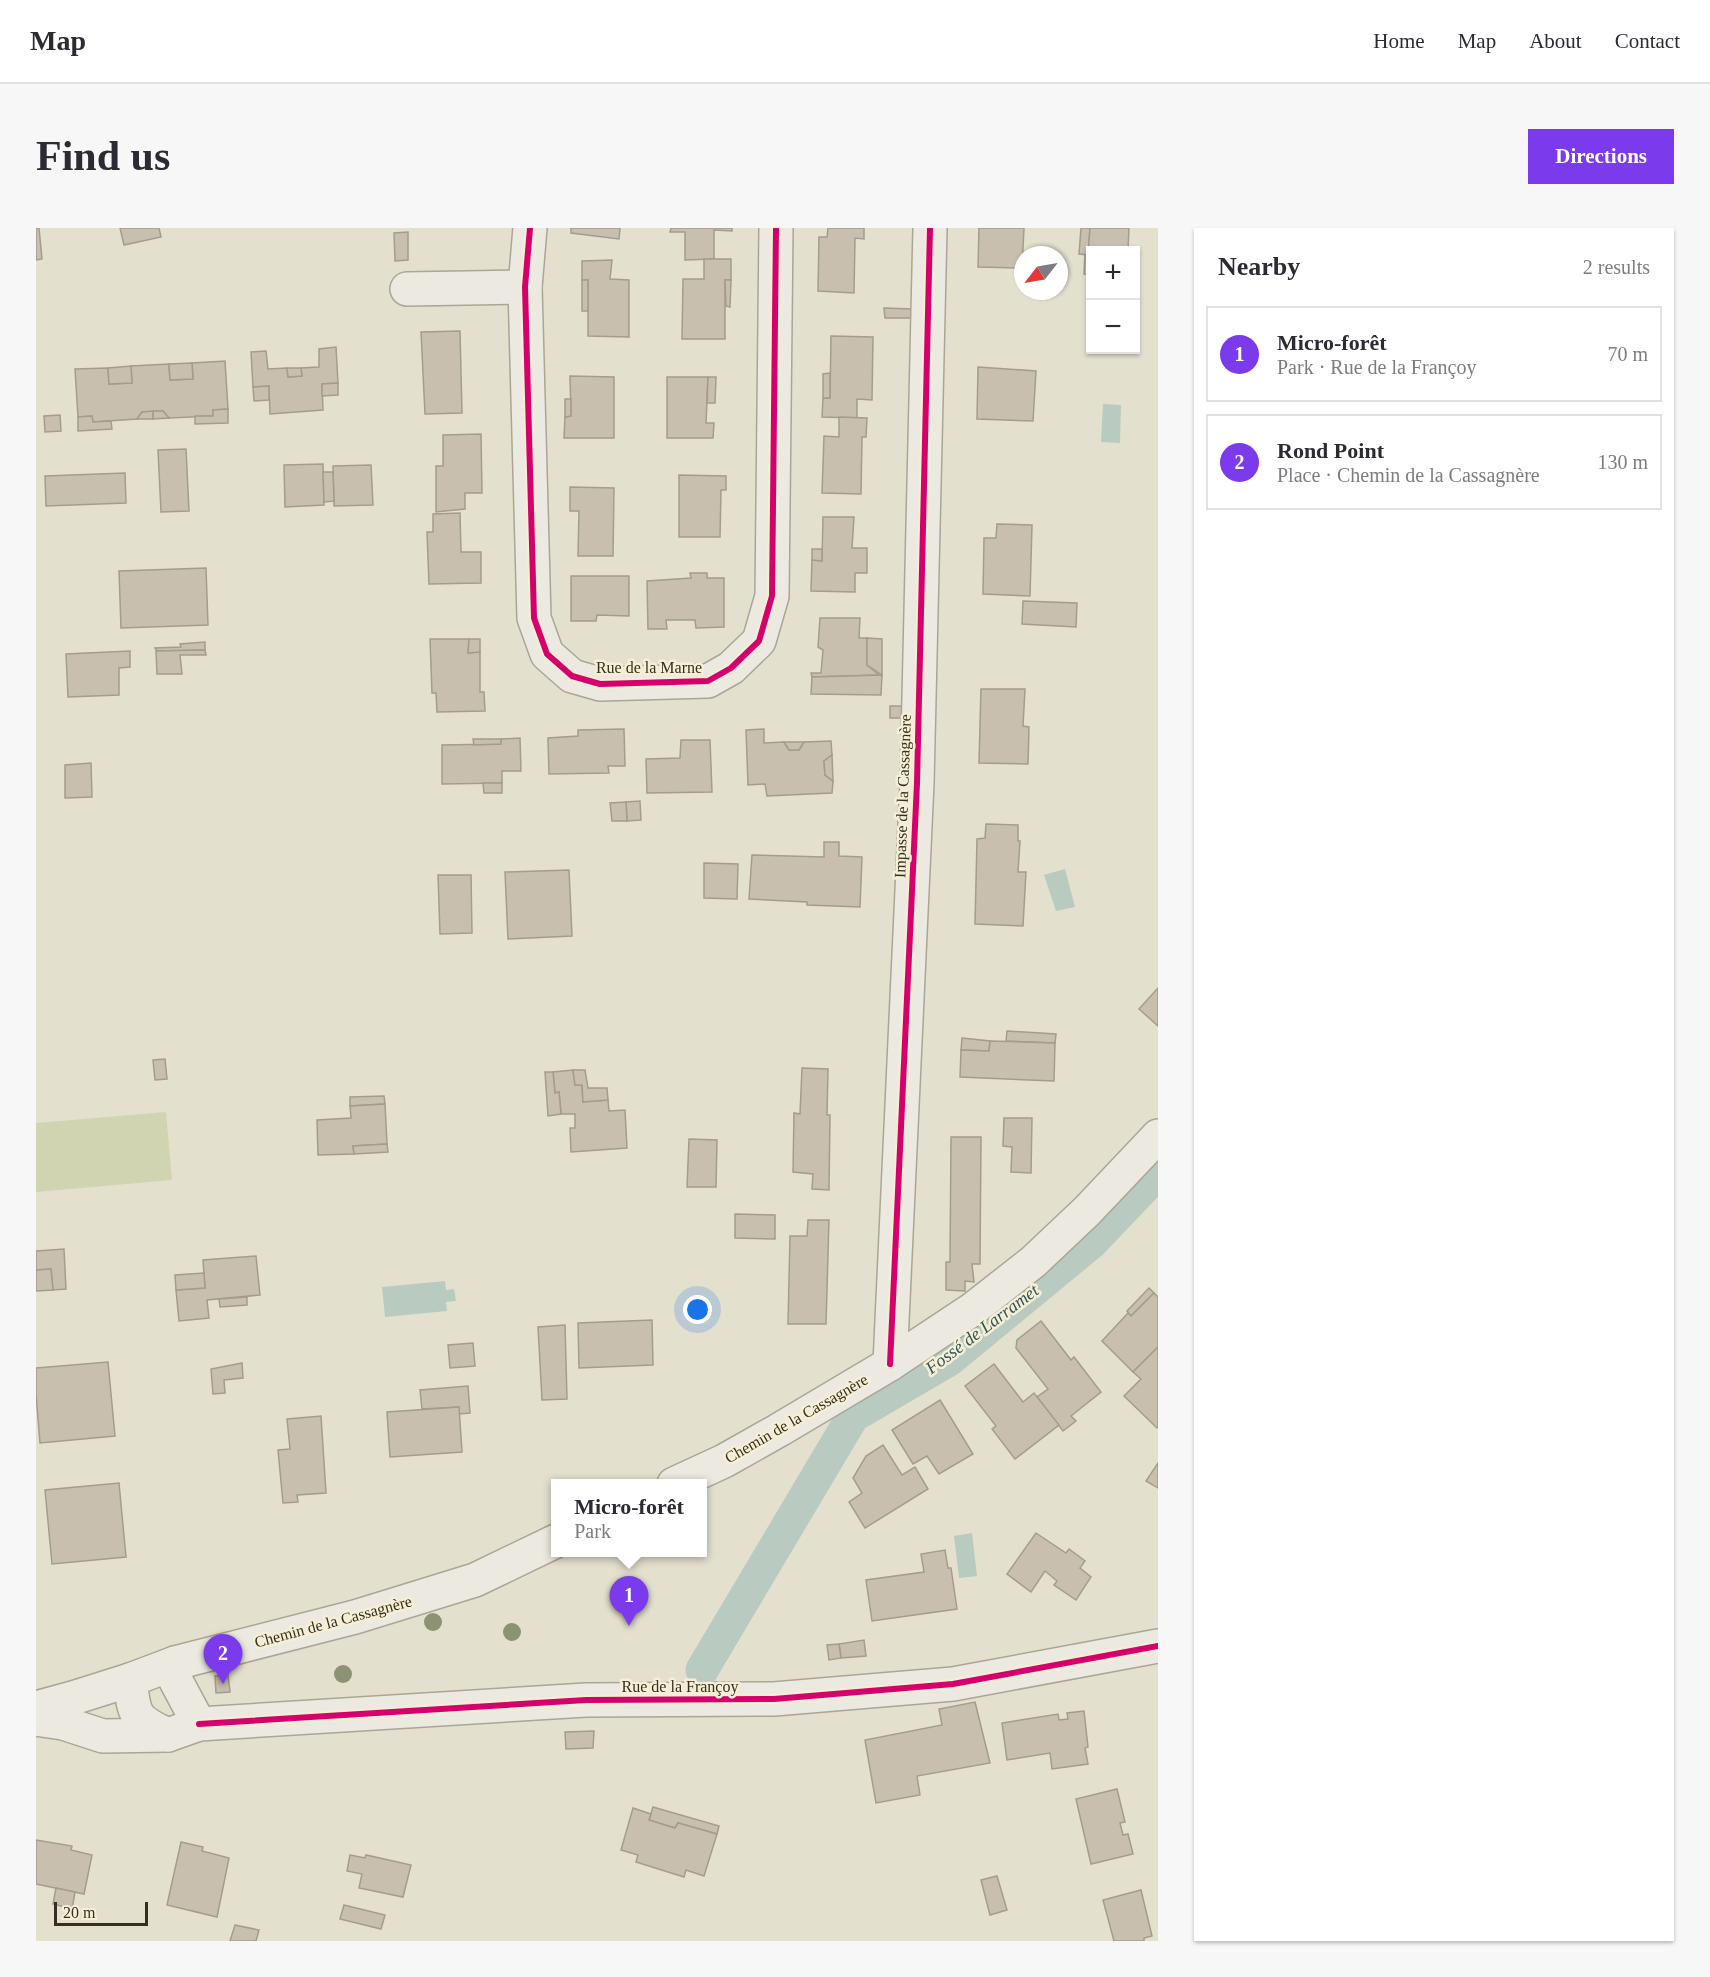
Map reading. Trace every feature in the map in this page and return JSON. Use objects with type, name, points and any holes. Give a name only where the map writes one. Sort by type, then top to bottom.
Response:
[{"type":"street","name":"Rue de la Marne","points":[[530,228],[525,287],[534,618],[547,654],[572,676],[600,684],[708,681],[731,668],[759,641],[772,596],[776,228]]},
{"type":"street","name":"Impasse de la Cassagnère","points":[[890,1364],[917,783],[930,228]]},
{"type":"street","points":[[407,289],[525,287]]},
{"type":"street","name":"Chemin de la Cassagnère","points":[[685,1479],[724,1461],[890,1364],[973,1309],[1033,1262],[1087,1211],[1158,1136]]},
{"type":"street","name":"Chemin de la Cassagnère","points":[[36,1708],[130,1680],[175,1663],[355,1617],[475,1580],[551,1543]]},
{"type":"street","name":"Rue de la Françoy","points":[[36,1719],[63,1723],[103,1736],[168,1735],[199,1724],[586,1700],[774,1699],[953,1684],[1158,1646]]},
{"type":"street","points":[[175,1663],[176,1681],[199,1724]]},
{"type":"street","points":[[130,1680],[133,1705],[144,1724],[168,1735]]},
{"type":"green space","points":[[166,1112],[172,1180],[36,1192],[36,1123]]},
{"type":"shaded area","points":[[1103,404],[1121,405],[1120,443],[1101,442]]},
{"type":"shaded area","points":[[1065,869],[1075,907],[1056,911],[1044,875]]},
{"type":"shaded area","points":[[445,1281],[446,1290],[454,1289],[456,1301],[446,1302],[447,1311],[385,1317],[382,1287]]},
{"type":"shaded area","points":[[972,1533],[977,1576],[959,1578],[954,1536]]},
{"type":"building","points":[[36,228],[39,228],[42,259],[36,260]]},
{"type":"building","points":[[120,228],[159,228],[161,237],[124,245]]},
{"type":"building","points":[[571,228],[620,228],[619,239],[571,233]]},
{"type":"building","points":[[671,228],[732,228],[732,231],[714,230],[714,259],[685,260],[685,232],[670,232]]},
{"type":"building","points":[[828,228],[864,228],[864,239],[855,238],[854,293],[818,291],[819,237],[827,237]]},
{"type":"building","points":[[979,228],[1024,228],[1023,246],[1014,246],[1014,268],[978,267]]},
{"type":"building","points":[[1081,228],[1090,228],[1086,255],[1079,254]]},
{"type":"building","points":[[1090,228],[1129,228],[1128,246],[1089,246]]},
{"type":"building","points":[[408,232],[408,260],[395,261],[394,233]]},
{"type":"building","points":[[1085,255],[1086,274],[1084,274]]},
{"type":"building","points":[[704,259],[731,259],[731,280],[725,280],[725,339],[682,339],[683,279],[704,279]]},
{"type":"building","points":[[612,260],[610,279],[629,280],[629,337],[588,336],[588,280],[582,280],[582,261]]},
{"type":"building","points":[[582,280],[588,280],[588,311],[582,311]]},
{"type":"building","points":[[725,280],[731,280],[730,307],[726,306]]},
{"type":"building","points":[[884,308],[912,309],[912,318],[885,318]]},
{"type":"building","points":[[460,331],[462,413],[425,414],[421,332]]},
{"type":"building","points":[[831,336],[873,337],[872,400],[857,399],[857,418],[822,417],[823,398],[830,398]]},
{"type":"building","points":[[336,347],[338,383],[322,384],[323,410],[270,414],[269,386],[253,387],[251,352],[266,351],[268,369],[287,368],[288,377],[302,376],[301,368],[319,367],[319,349]]},
{"type":"building","points":[[225,361],[228,409],[213,410],[213,416],[169,418],[163,411],[142,412],[137,419],[93,422],[92,416],[78,417],[75,369],[108,368],[109,384],[132,383],[131,366],[169,364],[170,380],[193,379],[192,363]]},
{"type":"building","points":[[192,363],[193,379],[170,380],[169,364]]},
{"type":"building","points":[[131,366],[132,383],[109,384],[108,368]]},
{"type":"building","points":[[978,367],[1036,371],[1033,421],[977,419]]},
{"type":"building","points":[[287,368],[301,368],[302,376],[288,377]]},
{"type":"building","points":[[830,373],[830,398],[823,398],[823,374]]},
{"type":"building","points":[[570,376],[614,377],[614,438],[564,438],[565,417],[571,416]]},
{"type":"building","points":[[667,377],[708,377],[706,423],[714,423],[713,438],[667,438]]},
{"type":"building","points":[[708,377],[716,377],[715,403],[707,403]]},
{"type":"building","points":[[338,383],[338,395],[322,396],[322,384]]},
{"type":"building","points":[[269,386],[269,400],[254,401],[253,387]]},
{"type":"building","points":[[565,399],[571,399],[571,416],[565,417]]},
{"type":"building","points":[[228,409],[228,423],[195,424],[195,416],[213,416],[213,410]]},
{"type":"building","points":[[153,411],[163,411],[169,418],[153,419]]},
{"type":"building","points":[[153,411],[153,419],[137,419],[142,412]]},
{"type":"building","points":[[60,415],[61,431],[45,432],[44,416]]},
{"type":"building","points":[[92,416],[93,422],[111,421],[112,429],[78,431],[78,417]]},
{"type":"building","points":[[839,417],[867,418],[866,437],[862,437],[861,494],[822,493],[824,436],[839,437]]},
{"type":"building","points":[[481,434],[482,493],[465,493],[465,509],[436,512],[436,466],[443,466],[443,435]]},
{"type":"building","points":[[186,449],[189,511],[161,512],[158,450]]},
{"type":"building","points":[[323,464],[324,505],[285,507],[284,465]]},
{"type":"building","points":[[371,465],[373,505],[334,506],[333,466]]},
{"type":"building","points":[[323,472],[333,472],[334,501],[324,502]]},
{"type":"building","points":[[125,473],[126,503],[46,506],[45,476]]},
{"type":"building","points":[[679,475],[726,476],[726,490],[721,490],[720,537],[679,537]]},
{"type":"building","points":[[570,487],[614,488],[613,556],[578,556],[579,511],[570,511]]},
{"type":"building","points":[[460,513],[461,552],[481,552],[481,583],[429,584],[427,532],[433,532],[433,514]]},
{"type":"building","points":[[823,517],[854,517],[852,548],[867,548],[867,573],[855,573],[855,592],[811,591],[812,560],[822,561]]},
{"type":"building","points":[[997,524],[1032,525],[1030,596],[983,594],[984,538],[996,538]]},
{"type":"building","points":[[812,549],[822,549],[822,561],[812,560]]},
{"type":"building","points":[[206,568],[208,625],[121,628],[119,571]]},
{"type":"building","points":[[690,573],[707,573],[707,578],[724,578],[724,627],[696,628],[695,620],[666,620],[667,629],[648,629],[647,581],[691,578]]},
{"type":"building","points":[[571,576],[629,576],[629,616],[597,615],[596,621],[571,621]]},
{"type":"building","points":[[1023,601],[1077,603],[1076,627],[1022,624]]},
{"type":"building","points":[[820,618],[860,618],[859,638],[867,638],[867,665],[879,675],[812,677],[811,673],[821,673],[823,650],[818,647]]},
{"type":"building","points":[[867,638],[882,639],[882,675],[867,665]]},
{"type":"building","points":[[430,639],[469,639],[468,653],[480,652],[480,692],[484,692],[485,711],[437,712],[436,693],[432,693]]},
{"type":"building","points":[[469,639],[480,639],[480,652],[468,653]]},
{"type":"building","points":[[205,642],[205,650],[157,651],[155,648],[181,647],[180,644]]},
{"type":"building","points":[[205,650],[206,655],[180,655],[182,674],[157,674],[156,651]]},
{"type":"building","points":[[130,651],[130,667],[119,668],[119,695],[68,697],[66,654]]},
{"type":"building","points":[[882,675],[881,695],[811,694],[812,677]]},
{"type":"building","points":[[981,689],[1025,689],[1023,726],[1029,727],[1028,764],[979,763]]},
{"type":"building","points":[[890,706],[903,706],[902,718],[890,718]]},
{"type":"building","points":[[624,729],[625,766],[608,766],[609,773],[549,774],[548,738],[578,736],[578,730]]},
{"type":"building","points":[[764,729],[764,743],[784,742],[789,750],[799,750],[804,742],[831,741],[832,755],[824,761],[825,775],[833,781],[832,793],[767,796],[765,784],[748,785],[746,730]]},
{"type":"building","points":[[520,738],[521,771],[502,771],[502,783],[442,784],[442,745],[501,744],[501,739]]},
{"type":"building","points":[[473,739],[501,739],[501,744],[474,745]]},
{"type":"building","points":[[681,740],[710,740],[712,792],[647,793],[646,759],[680,758]]},
{"type":"building","points":[[784,742],[804,742],[799,750],[789,750]]},
{"type":"building","points":[[832,755],[833,781],[825,775],[824,761]]},
{"type":"building","points":[[91,763],[92,797],[65,798],[65,765]]},
{"type":"building","points":[[483,783],[502,783],[502,793],[484,793]]},
{"type":"building","points":[[640,801],[641,820],[627,821],[626,802]]},
{"type":"building","points":[[626,802],[627,821],[612,821],[610,803]]},
{"type":"building","points":[[986,824],[1018,825],[1018,841],[1020,841],[1018,872],[1026,872],[1023,926],[975,924],[977,839],[985,838]]},
{"type":"building","points":[[824,842],[839,842],[839,856],[862,857],[860,907],[807,905],[807,902],[749,899],[752,855],[824,857]]},
{"type":"building","points":[[704,863],[738,864],[737,899],[704,898]]},
{"type":"building","points":[[569,870],[572,936],[508,939],[505,872]]},
{"type":"building","points":[[438,875],[471,875],[472,933],[440,934]]},
{"type":"building","points":[[1158,988],[1158,1026],[1139,1009]]},
{"type":"building","points":[[1007,1031],[1056,1034],[1055,1043],[1006,1041]]},
{"type":"building","points":[[962,1038],[990,1041],[989,1051],[961,1050]]},
{"type":"building","points":[[990,1041],[1055,1043],[1054,1081],[960,1077],[961,1050],[989,1051]]},
{"type":"building","points":[[165,1059],[167,1079],[155,1080],[153,1060]]},
{"type":"building","points":[[802,1068],[828,1069],[829,1190],[812,1189],[813,1174],[793,1172],[794,1113],[800,1114]]},
{"type":"building","points":[[573,1070],[575,1085],[582,1085],[583,1102],[608,1100],[609,1111],[625,1110],[627,1148],[571,1152],[570,1128],[575,1128],[575,1114],[561,1114],[559,1092],[555,1093],[553,1072]]},
{"type":"building","points":[[573,1070],[585,1070],[588,1088],[607,1088],[608,1100],[583,1102],[582,1085],[575,1085]]},
{"type":"building","points":[[545,1072],[553,1072],[555,1093],[559,1092],[561,1114],[548,1116]]},
{"type":"building","points":[[384,1096],[385,1104],[350,1106],[350,1097]]},
{"type":"building","points":[[385,1104],[387,1144],[353,1146],[354,1154],[318,1155],[317,1120],[351,1118],[350,1106]]},
{"type":"building","points":[[1004,1118],[1032,1118],[1031,1173],[1011,1172],[1012,1147],[1003,1146]]},
{"type":"building","points":[[951,1137],[981,1137],[980,1264],[972,1264],[974,1282],[965,1281],[965,1291],[946,1290],[946,1262],[950,1262]]},
{"type":"building","points":[[689,1139],[717,1140],[716,1187],[687,1187]]},
{"type":"building","points":[[387,1144],[388,1152],[354,1154],[353,1146]]},
{"type":"building","points":[[735,1214],[775,1215],[775,1239],[735,1238]]},
{"type":"building","points":[[808,1220],[829,1220],[826,1324],[788,1324],[790,1236],[807,1236]]},
{"type":"building","points":[[64,1249],[66,1289],[53,1290],[51,1269],[36,1270],[36,1251]]},
{"type":"building","points":[[256,1256],[260,1295],[207,1300],[209,1318],[179,1321],[176,1290],[205,1288],[203,1260]]},
{"type":"building","points":[[51,1269],[53,1290],[36,1291],[36,1270]]},
{"type":"building","points":[[204,1273],[205,1288],[176,1290],[175,1275]]},
{"type":"building","points":[[1149,1288],[1154,1293],[1131,1316],[1127,1311]]},
{"type":"building","points":[[1154,1293],[1158,1297],[1158,1347],[1133,1372],[1102,1341],[1128,1313],[1131,1316]]},
{"type":"building","points":[[247,1297],[247,1305],[220,1307],[219,1299]]},
{"type":"building","points":[[652,1320],[653,1365],[579,1368],[578,1323]]},
{"type":"building","points":[[1041,1321],[1071,1360],[1074,1357],[1101,1392],[1071,1416],[1076,1421],[1063,1431],[1037,1397],[1048,1389],[1016,1348],[1017,1340]]},
{"type":"building","points":[[565,1325],[567,1399],[542,1400],[538,1327]]},
{"type":"building","points":[[473,1343],[475,1366],[450,1368],[448,1345]]},
{"type":"building","points":[[1158,1347],[1157,1428],[1124,1396],[1141,1379],[1133,1372]]},
{"type":"building","points":[[108,1362],[115,1436],[40,1443],[36,1368]]},
{"type":"building","points":[[242,1363],[243,1378],[224,1380],[225,1393],[213,1394],[211,1369]]},
{"type":"building","points":[[994,1364],[1023,1402],[1034,1393],[1059,1425],[1015,1459],[992,1429],[996,1426],[965,1386]]},
{"type":"building","points":[[468,1386],[470,1413],[459,1414],[459,1407],[422,1409],[420,1390]]},
{"type":"building","points":[[940,1400],[973,1454],[939,1474],[927,1456],[913,1464],[892,1430]]},
{"type":"building","points":[[459,1407],[462,1452],[390,1457],[387,1412]]},
{"type":"building","points":[[321,1416],[326,1493],[297,1495],[298,1502],[283,1503],[278,1450],[290,1449],[287,1419]]},
{"type":"building","points":[[883,1445],[902,1475],[915,1467],[928,1489],[865,1528],[849,1502],[862,1493],[853,1478],[866,1456]]},
{"type":"building","points":[[1158,1463],[1158,1488],[1146,1481]]},
{"type":"building","points":[[119,1483],[126,1557],[52,1564],[45,1490]]},
{"type":"building","points":[[1036,1533],[1066,1553],[1069,1549],[1085,1561],[1080,1568],[1091,1577],[1076,1600],[1054,1585],[1057,1581],[1045,1571],[1031,1592],[1007,1574]]},
{"type":"building","points":[[945,1550],[948,1568],[951,1568],[957,1609],[872,1621],[866,1580],[924,1572],[921,1554]]},
{"type":"building","points":[[864,1640],[866,1656],[841,1658],[839,1644]]},
{"type":"building","points":[[839,1644],[841,1658],[829,1660],[827,1645]]},
{"type":"building","points":[[228,1675],[230,1692],[216,1693],[215,1676]]},
{"type":"building","points":[[975,1702],[990,1763],[917,1776],[920,1795],[876,1803],[865,1740],[942,1725],[939,1709]]},
{"type":"building","points":[[1084,1711],[1088,1764],[1052,1769],[1050,1753],[1007,1760],[1002,1723],[1058,1714],[1059,1720],[1068,1719],[1067,1713]]},
{"type":"building","points":[[594,1731],[593,1748],[566,1749],[565,1732]]},
{"type":"building","points":[[1117,1789],[1125,1822],[1120,1823],[1123,1835],[1128,1834],[1133,1854],[1091,1864],[1076,1799]]},
{"type":"building","points":[[653,1807],[719,1826],[717,1834],[678,1823],[675,1828],[649,1820]]},
{"type":"building","points":[[633,1808],[651,1814],[649,1820],[675,1828],[678,1823],[717,1834],[704,1876],[686,1870],[684,1877],[636,1862],[638,1855],[621,1850]]},
{"type":"building","points":[[36,1840],[72,1846],[71,1850],[92,1855],[84,1894],[36,1884]]},
{"type":"building","points":[[181,1842],[203,1847],[202,1851],[229,1858],[217,1917],[167,1905]]},
{"type":"building","points":[[350,1855],[365,1858],[366,1855],[411,1865],[403,1897],[359,1888],[362,1874],[347,1871]]},
{"type":"building","points":[[997,1876],[1007,1910],[990,1915],[981,1880]]},
{"type":"building","points":[[56,1888],[75,1892],[72,1909],[53,1904]]},
{"type":"building","points":[[1141,1890],[1152,1936],[1144,1938],[1144,1941],[1114,1941],[1103,1900]]},
{"type":"building","points":[[344,1905],[385,1915],[381,1929],[340,1919]]},
{"type":"building","points":[[235,1925],[259,1930],[256,1941],[230,1941]]},
{"type":"waterway","name":"Fossé de Larramet","points":[[702,1670],[853,1416],[949,1360],[1091,1243],[1158,1173]]},
{"type":"cycle path","points":[[530,228],[525,287],[534,618],[547,654],[572,676],[600,684],[708,681],[731,668],[759,641],[772,596],[776,228]]},
{"type":"cycle path","points":[[890,1364],[917,783],[930,228]]},
{"type":"cycle path","points":[[199,1724],[586,1700],[774,1699],[953,1684],[1158,1646]]},
{"type":"place","name":"Micro-forêt","points":[[629,1626]]},
{"type":"place","name":"Rond Point","points":[[223,1684]]}]
